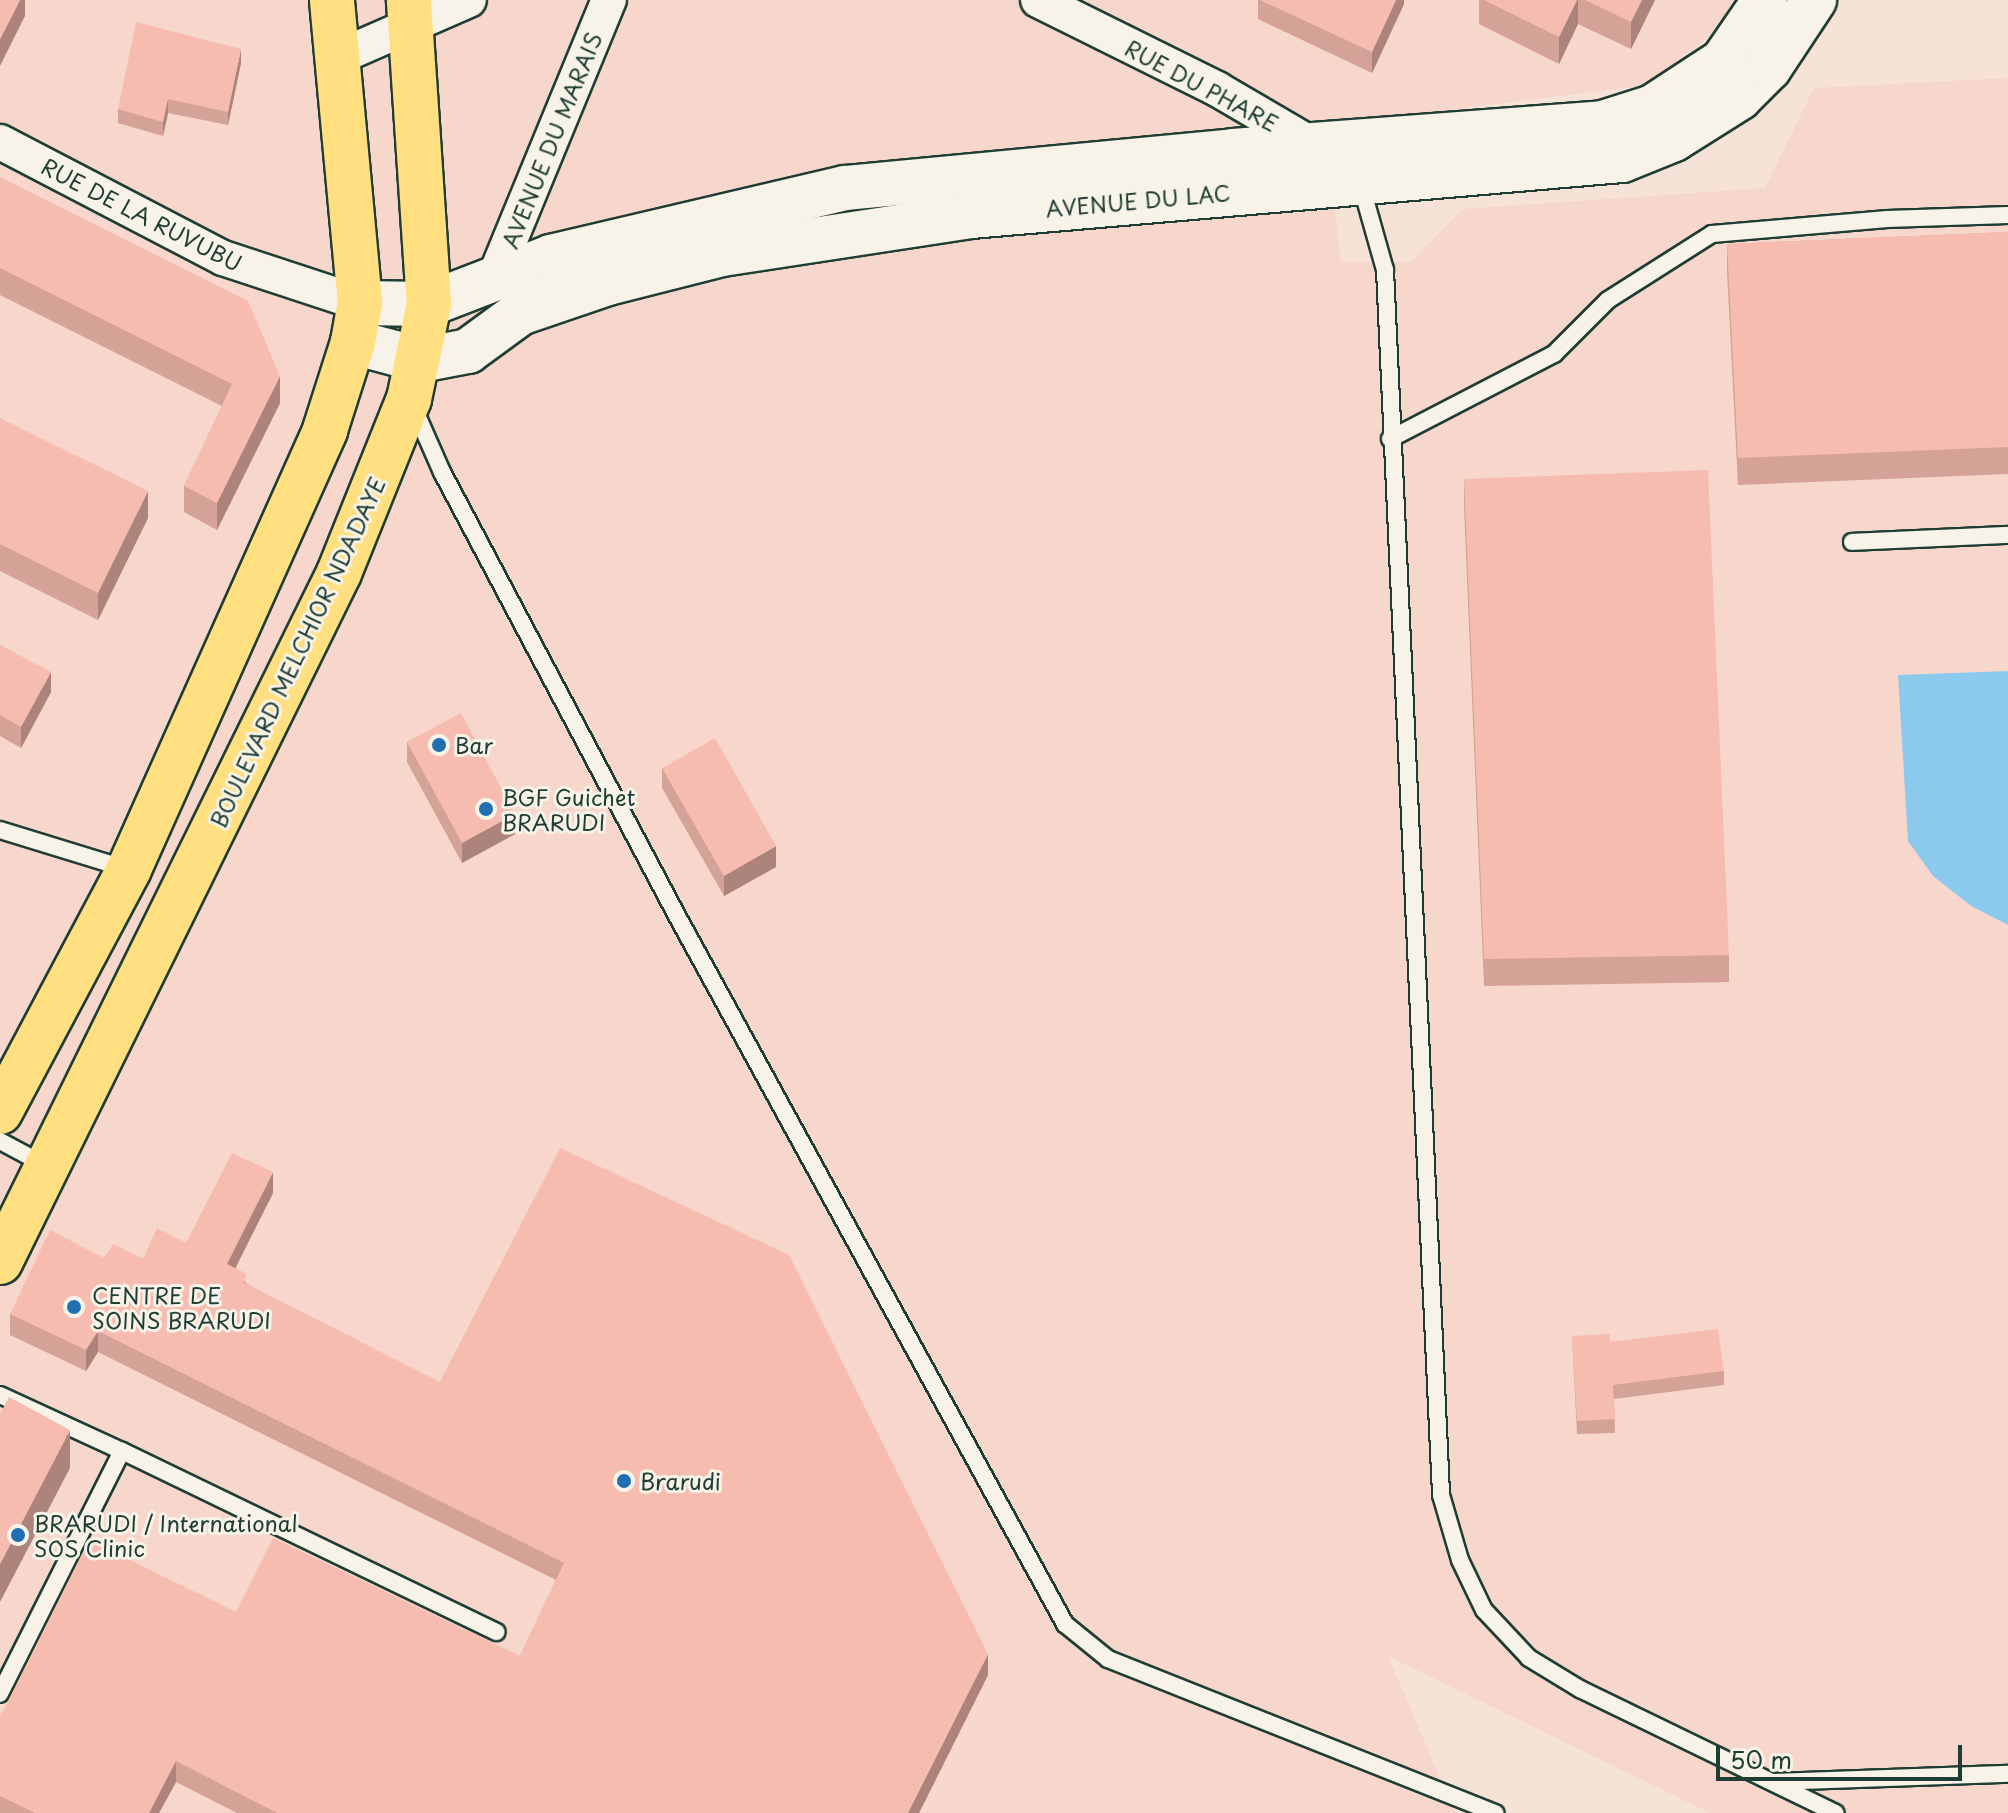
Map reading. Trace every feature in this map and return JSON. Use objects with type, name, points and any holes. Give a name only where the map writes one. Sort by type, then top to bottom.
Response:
[{"type":"main road","points":[[0,1112],[129,869],[320,443],[356,323],[332,0]]},
{"type":"main road","name":"AVENUE DU LAC","points":[[429,304],[566,253],[845,188],[1603,123],[1653,107],[1723,61],[1765,0]]},
{"type":"main road","name":"AVENUE DU LAC","points":[[415,379],[468,351],[520,313],[608,283],[722,254],[971,216],[1360,179],[1622,160],[1674,139],[1739,98],[1769,68],[1814,0]]},
{"type":"main road","name":"BOULEVARD MELCHIOR NDADAYE","points":[[0,1262],[339,573],[415,379],[429,304],[410,12]]},
{"type":"main road","points":[[356,323],[429,304]]},
{"type":"main road","points":[[356,323],[415,379]]},
{"type":"street","points":[[336,58],[410,12],[469,0]]},
{"type":"street","name":"AVENUE DU MARAIS","points":[[493,281],[609,0]]},
{"type":"street","name":"RUE DU PHARE","points":[[1038,0],[1217,89],[1315,146],[1360,179]]},
{"type":"street","name":"RUE DE LA RUVUBU","points":[[0,142],[223,258],[286,283],[356,323]]},
{"type":"lane","points":[[1360,179],[1385,270],[1390,439],[1441,1495],[1460,1560],[1484,1610],[1529,1658],[1580,1689],[1835,1813]]},
{"type":"lane","points":[[1390,439],[1554,354],[1608,300],[1712,234],[1887,219],[2008,215]]},
{"type":"lane","points":[[415,379],[442,472],[669,900],[1065,1624],[1108,1659],[1495,1813]]},
{"type":"lane","points":[[1852,542],[2008,535]]},
{"type":"lane","points":[[0,830],[129,869]]},
{"type":"lane","points":[[0,1141],[46,1165]]},
{"type":"lane","points":[[0,1395],[497,1632]]},
{"type":"lane","points":[[0,1694],[122,1451]]},
{"type":"lane","points":[[1772,1782],[2008,1774]]},
{"type":"shaded area","points":[[0,0],[1748,0],[1657,84],[1324,125],[1341,262],[1411,262],[1463,209],[1765,188],[1814,88],[2008,78],[2008,671],[1899,675],[1971,906],[2008,925],[2008,1813],[1710,1813],[1388,1656],[1455,1813],[0,1813]]},
{"type":"water","points":[[2008,671],[2008,925],[1971,906],[1933,876],[1908,841],[1898,675]]},
{"type":"building","points":[[0,0],[20,0],[0,39]]},
{"type":"building","points":[[1260,0],[1396,0],[1372,52]]},
{"type":"building","points":[[1484,0],[1577,0],[1559,37]]},
{"type":"building","points":[[1585,0],[1642,0],[1631,22]]},
{"type":"building","points":[[136,22],[241,49],[228,112],[168,99],[163,122],[118,109]]},
{"type":"building","points":[[0,177],[248,301],[280,376],[217,503],[184,486],[232,384],[0,268]]},
{"type":"building","points":[[2008,232],[2008,447],[1738,458],[1727,244]]},
{"type":"building","points":[[0,418],[148,491],[98,593],[0,544]]},
{"type":"building","points":[[1708,470],[1729,955],[1484,959],[1464,479]]},
{"type":"building","points":[[0,645],[51,672],[21,727],[0,715]]},
{"type":"building","points":[[461,713],[515,814],[462,843],[407,742]]},
{"type":"building","points":[[715,738],[776,846],[724,876],[662,768]]},
{"type":"building","name":"Brarudi","points":[[560,1148],[789,1255],[988,1654],[908,1813],[277,1813],[176,1761],[149,1813],[35,1813],[0,1796],[0,1717],[89,1540],[236,1612],[273,1538],[520,1656],[564,1563],[98,1331],[86,1350],[10,1314],[50,1230],[104,1258],[113,1244],[143,1259],[157,1228],[186,1243],[232,1153],[273,1172],[227,1264],[247,1274],[243,1282],[440,1382]]},
{"type":"building","points":[[1718,1329],[1724,1371],[1613,1385],[1615,1419],[1577,1421],[1572,1336],[1610,1334],[1610,1342]]},
{"type":"building","points":[[9,1397],[70,1430],[0,1564],[0,1414]]},
{"type":"place","name":"Bar","points":[[439,745]]},
{"type":"place","name":"BGF Guichet BRARUDI","points":[[486,809]]},
{"type":"place","name":"CENTRE DE SOINS BRARUDI","points":[[74,1307]]},
{"type":"place","name":"Brarudi","points":[[624,1481]]},
{"type":"place","name":"BRARUDI / International SOS Clinic","points":[[18,1535]]}]
